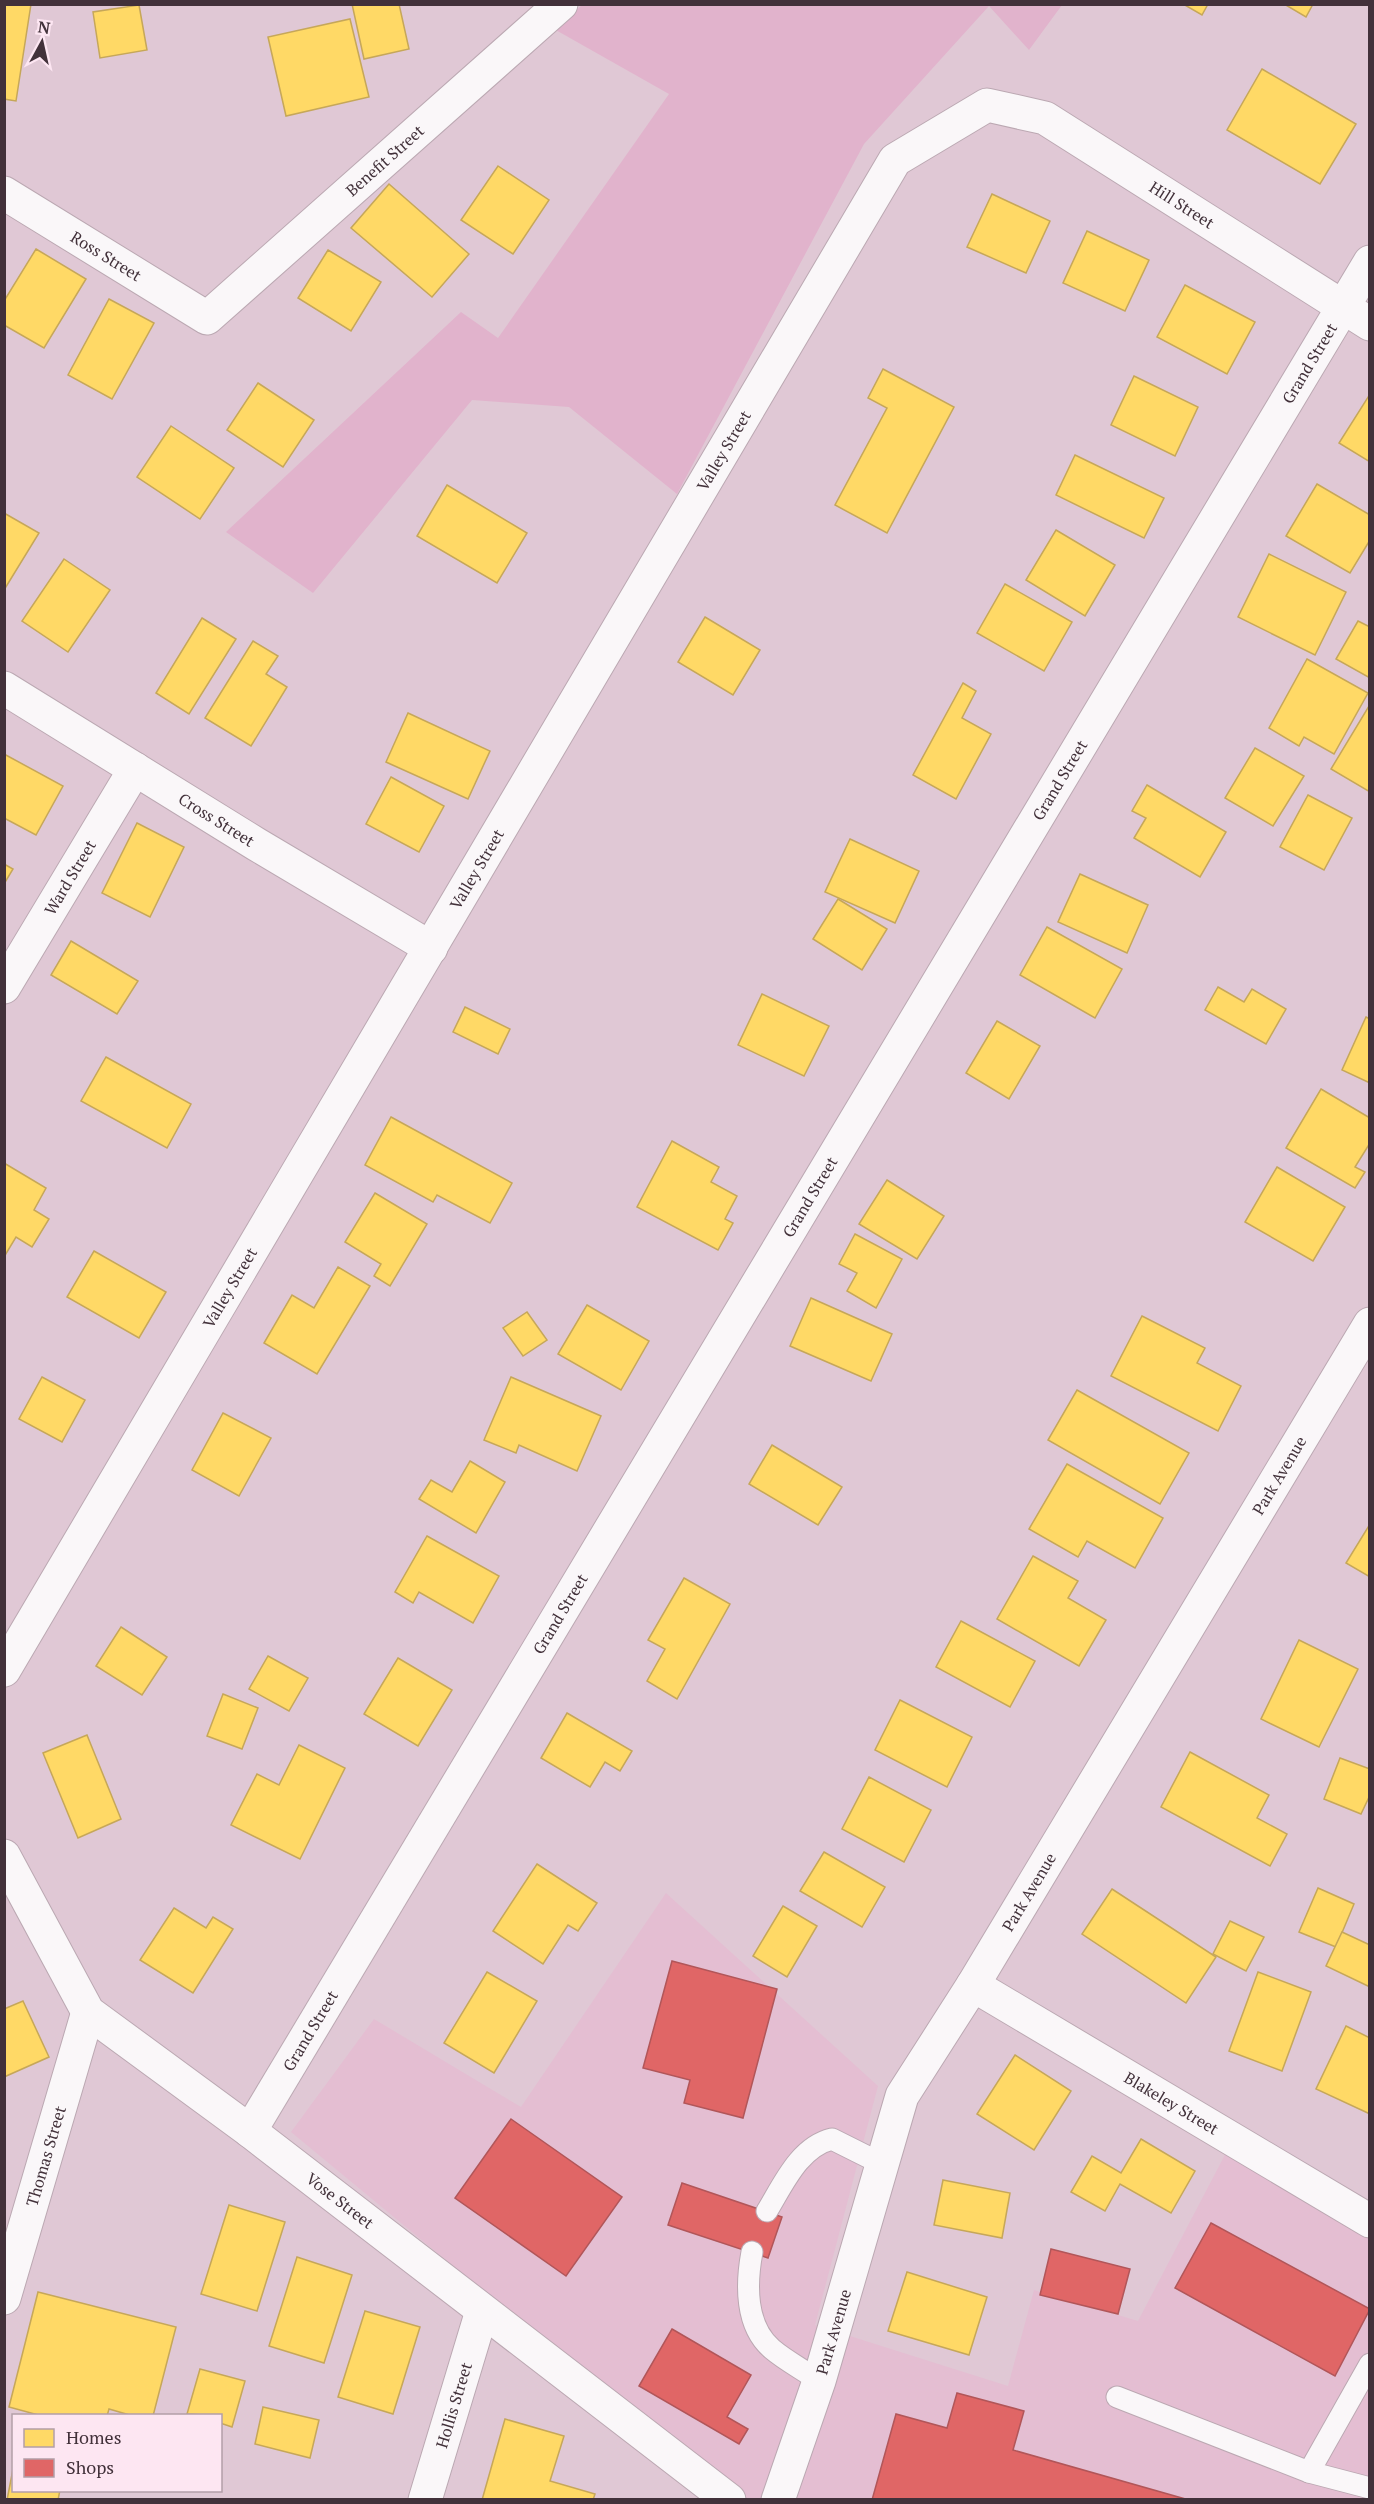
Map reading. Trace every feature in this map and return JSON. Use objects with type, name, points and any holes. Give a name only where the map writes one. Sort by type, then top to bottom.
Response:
[{"type":"street","name":"Benefit Street","points":[[207,318],[561,4]]},
{"type":"street","name":"Hill Street","points":[[987,105],[1045,118],[1370,324]]},
{"type":"street","name":"Valley Street","points":[[4,1670],[895,160],[987,105]]},
{"type":"street","name":"Ross Street","points":[[4,193],[207,318]]},
{"type":"street","name":"Grand Street","points":[[250,2131],[1370,262]]},
{"type":"street","name":"Cross Street","points":[[4,688],[431,948]]},
{"type":"street","name":"Ward Street","points":[[4,987],[135,769]]},
{"type":"street","name":"Park Avenue","points":[[778,2499],[819,2380],[902,2096],[973,1985],[1370,1324]]},
{"type":"street","name":"Vose Street","points":[[4,1856],[88,2012],[250,2131],[729,2499]]},
{"type":"street","name":"Blakeley Street","points":[[973,1985],[1370,2221]]},
{"type":"street","name":"Thomas Street","points":[[4,2298],[88,2012]]},
{"type":"street","name":"Hollis Street","points":[[425,2499],[482,2311]]},
{"type":"lane","points":[[767,2211],[788,2176],[818,2142],[832,2139],[882,2164]]},
{"type":"lane","points":[[752,2252],[747,2276],[750,2310],[758,2331],[771,2349],[819,2380]]},
{"type":"lane","points":[[1309,2472],[1370,2364]]},
{"type":"lane","points":[[1117,2397],[1309,2472],[1370,2488]]},
{"type":"shaded area","points":[[582,5],[1062,5],[1029,50],[989,6],[864,144],[677,494],[569,407],[472,400],[313,593],[226,532],[461,312],[498,338],[669,94],[554,29]]},
{"type":"shaded area","points":[[666,1893],[878,2086],[815,2325],[1008,2386],[1034,2290],[1138,2321],[1240,2126],[1369,2206],[1369,2499],[735,2499],[291,2132],[374,2019],[521,2107]]},
{"type":"building: Homes","points":[[4,4],[31,4],[16,101],[4,99]]},
{"type":"building: Homes","points":[[352,4],[399,4],[409,49],[364,59]]},
{"type":"building: Homes","points":[[1183,4],[1208,4],[1202,15]]},
{"type":"building: Homes","points":[[1284,4],[1313,4],[1306,17]]},
{"type":"building: Homes","points":[[139,5],[147,50],[100,58],[93,12]]},
{"type":"building: Homes","points":[[350,19],[369,97],[286,116],[268,37]]},
{"type":"building: Homes","points":[[1262,69],[1356,124],[1320,184],[1227,130]]},
{"type":"building: Homes","points":[[498,166],[549,200],[513,254],[461,220]]},
{"type":"building: Homes","points":[[389,184],[469,254],[432,297],[351,228]]},
{"type":"building: Homes","points":[[992,194],[1050,221],[1026,273],[967,247]]},
{"type":"building: Homes","points":[[1087,231],[1149,260],[1125,311],[1063,283]]},
{"type":"building: Homes","points":[[36,249],[86,279],[44,348],[4,325],[4,301]]},
{"type":"building: Homes","points":[[328,250],[381,282],[351,331],[298,298]]},
{"type":"building: Homes","points":[[1185,285],[1255,322],[1227,374],[1157,337]]},
{"type":"building: Homes","points":[[109,299],[154,323],[112,399],[68,375]]},
{"type":"building: Homes","points":[[883,369],[954,407],[887,533],[835,505],[887,408],[868,398]]},
{"type":"building: Homes","points":[[1134,376],[1198,407],[1175,456],[1111,425]]},
{"type":"building: Homes","points":[[258,383],[314,420],[283,467],[227,430]]},
{"type":"building: Homes","points":[[1370,394],[1370,462],[1339,443]]},
{"type":"building: Homes","points":[[171,426],[234,468],[200,519],[137,477]]},
{"type":"building: Homes","points":[[1075,455],[1164,498],[1144,538],[1056,495]]},
{"type":"building: Homes","points":[[1317,484],[1370,515],[1370,540],[1350,573],[1286,536]]},
{"type":"building: Homes","points":[[447,485],[527,533],[497,583],[417,536]]},
{"type":"building: Homes","points":[[4,513],[39,533],[4,590]]},
{"type":"building: Homes","points":[[1056,530],[1115,565],[1085,616],[1026,580]]},
{"type":"building: Homes","points":[[1269,554],[1346,592],[1315,655],[1238,617]]},
{"type":"building: Homes","points":[[64,559],[110,590],[68,652],[22,621]]},
{"type":"building: Homes","points":[[1005,584],[1072,622],[1044,671],[977,633]]},
{"type":"building: Homes","points":[[705,617],[760,650],[733,695],[678,662]]},
{"type":"building: Homes","points":[[202,618],[236,639],[189,714],[156,693]]},
{"type":"building: Homes","points":[[1358,621],[1370,627],[1370,678],[1336,659]]},
{"type":"building: Homes","points":[[253,641],[278,656],[266,674],[287,687],[251,746],[205,718]]},
{"type":"building: Homes","points":[[1307,659],[1368,693],[1334,754],[1304,737],[1299,746],[1269,728]]},
{"type":"building: Homes","points":[[963,683],[976,691],[962,718],[991,734],[956,799],[913,775]]},
{"type":"building: Homes","points":[[1370,706],[1370,792],[1331,769]]},
{"type":"building: Homes","points":[[408,713],[490,751],[468,799],[386,762]]},
{"type":"building: Homes","points":[[1255,748],[1304,776],[1273,826],[1225,798]]},
{"type":"building: Homes","points":[[4,754],[63,786],[36,835],[4,818]]},
{"type":"building: Homes","points":[[391,777],[444,806],[419,852],[366,824]]},
{"type":"building: Homes","points":[[1147,785],[1226,832],[1200,877],[1134,838],[1146,818],[1132,811]]},
{"type":"building: Homes","points":[[1308,795],[1352,818],[1324,870],[1280,847]]},
{"type":"building: Homes","points":[[137,823],[184,847],[150,917],[102,893]]},
{"type":"building: Homes","points":[[850,839],[919,871],[895,923],[825,892]]},
{"type":"building: Homes","points":[[4,864],[13,869],[4,884]]},
{"type":"building: Homes","points":[[1080,874],[1148,905],[1127,953],[1058,922]]},
{"type":"building: Homes","points":[[838,899],[887,929],[862,970],[813,939]]},
{"type":"building: Homes","points":[[1047,927],[1122,969],[1095,1018],[1020,975]]},
{"type":"building: Homes","points":[[71,941],[138,981],[117,1014],[51,975]]},
{"type":"building: Homes","points":[[1218,987],[1244,1002],[1252,989],[1286,1009],[1266,1044],[1205,1010]]},
{"type":"building: Homes","points":[[762,994],[829,1026],[804,1076],[738,1045]]},
{"type":"building: Homes","points":[[465,1007],[510,1029],[498,1054],[453,1032]]},
{"type":"building: Homes","points":[[1366,1017],[1370,1019],[1370,1083],[1342,1070]]},
{"type":"building: Homes","points":[[997,1021],[1040,1046],[1009,1099],[966,1073]]},
{"type":"building: Homes","points":[[106,1057],[191,1104],[167,1148],[81,1101]]},
{"type":"building: Homes","points":[[1321,1089],[1370,1118],[1370,1143],[1355,1167],[1365,1172],[1355,1188],[1286,1148]]},
{"type":"building: Homes","points":[[391,1117],[512,1183],[490,1223],[437,1195],[433,1202],[365,1165]]},
{"type":"building: Homes","points":[[672,1141],[719,1167],[711,1182],[737,1196],[725,1219],[733,1223],[718,1250],[637,1207]]},
{"type":"building: Homes","points":[[4,1163],[46,1188],[34,1210],[49,1219],[32,1247],[16,1237],[4,1257]]},
{"type":"building: Homes","points":[[1277,1167],[1345,1207],[1313,1261],[1245,1222]]},
{"type":"building: Homes","points":[[887,1180],[944,1216],[917,1259],[859,1224]]},
{"type":"building: Homes","points":[[375,1193],[427,1224],[390,1286],[374,1276],[381,1264],[345,1242]]},
{"type":"building: Homes","points":[[855,1234],[902,1259],[876,1308],[847,1291],[857,1273],[839,1264]]},
{"type":"building: Homes","points":[[94,1251],[166,1292],[139,1338],[67,1297]]},
{"type":"building: Homes","points":[[338,1267],[370,1286],[317,1374],[264,1343],[292,1295],[314,1308]]},
{"type":"building: Homes","points":[[811,1298],[892,1334],[871,1381],[790,1346]]},
{"type":"building: Homes","points":[[587,1305],[649,1341],[621,1390],[558,1354]]},
{"type":"building: Homes","points":[[527,1312],[547,1340],[523,1356],[503,1328]]},
{"type":"building: Homes","points":[[1142,1316],[1205,1348],[1197,1363],[1241,1386],[1218,1431],[1111,1376]]},
{"type":"building: Homes","points":[[42,1377],[85,1400],[62,1442],[19,1419]]},
{"type":"building: Homes","points":[[511,1377],[601,1416],[577,1471],[519,1445],[516,1453],[484,1440]]},
{"type":"building: Homes","points":[[1077,1390],[1189,1453],[1160,1504],[1048,1440]]},
{"type":"building: Homes","points":[[223,1413],[271,1438],[239,1496],[192,1470]]},
{"type":"building: Homes","points":[[772,1445],[842,1487],[818,1525],[749,1484]]},
{"type":"building: Homes","points":[[470,1461],[505,1482],[476,1533],[419,1499],[431,1480],[452,1492]]},
{"type":"building: Homes","points":[[1067,1464],[1163,1518],[1135,1568],[1087,1541],[1078,1557],[1029,1529]]},
{"type":"building: Homes","points":[[1370,1524],[1370,1577],[1346,1563]]},
{"type":"building: Homes","points":[[427,1536],[499,1576],[473,1623],[419,1592],[413,1603],[395,1592]]},
{"type":"building: Homes","points":[[1033,1556],[1078,1581],[1068,1598],[1106,1620],[1079,1666],[997,1619]]},
{"type":"building: Homes","points":[[684,1578],[730,1604],[677,1699],[647,1681],[665,1649],[648,1640]]},
{"type":"building: Homes","points":[[961,1621],[1035,1661],[1010,1707],[936,1667]]},
{"type":"building: Homes","points":[[121,1627],[167,1657],[142,1695],[96,1666]]},
{"type":"building: Homes","points":[[1299,1640],[1358,1669],[1319,1747],[1261,1719]]},
{"type":"building: Homes","points":[[268,1656],[308,1678],[289,1711],[249,1689]]},
{"type":"building: Homes","points":[[398,1658],[452,1690],[418,1746],[364,1714]]},
{"type":"building: Homes","points":[[223,1694],[258,1708],[242,1749],[207,1736]]},
{"type":"building: Homes","points":[[900,1700],[972,1737],[947,1787],[875,1750]]},
{"type":"building: Homes","points":[[567,1713],[632,1751],[620,1771],[605,1762],[590,1787],[541,1758]]},
{"type":"building: Homes","points":[[87,1735],[121,1819],[78,1838],[43,1753]]},
{"type":"building: Homes","points":[[299,1745],[345,1768],[300,1859],[231,1825],[257,1774],[279,1785]]},
{"type":"building: Homes","points":[[1190,1752],[1269,1795],[1257,1818],[1287,1834],[1270,1866],[1161,1807]]},
{"type":"building: Homes","points":[[1340,1758],[1370,1769],[1370,1795],[1361,1814],[1324,1799]]},
{"type":"building: Homes","points":[[869,1777],[931,1810],[904,1862],[842,1829]]},
{"type":"building: Homes","points":[[824,1852],[885,1887],[862,1927],[800,1891]]},
{"type":"building: Homes","points":[[537,1864],[597,1903],[578,1931],[568,1925],[543,1964],[493,1931]]},
{"type":"building: Homes","points":[[1318,1888],[1354,1904],[1336,1947],[1299,1932]]},
{"type":"building: Homes","points":[[1112,1889],[1216,1957],[1186,2003],[1082,1934]]},
{"type":"building: Homes","points":[[783,1906],[817,1926],[787,1977],[753,1956]]},
{"type":"building: Homes","points":[[174,1908],[206,1928],[213,1917],[233,1929],[193,1993],[140,1960]]},
{"type":"building: Homes","points":[[1230,1921],[1264,1937],[1246,1971],[1213,1954]]},
{"type":"building: Homes","points":[[1342,1932],[1370,1945],[1370,1987],[1326,1966]]},
{"type":"building: Homes","points":[[487,1972],[537,2001],[494,2073],[444,2043]]},
{"type":"building: Homes","points":[[1258,1972],[1311,1992],[1282,2071],[1229,2051]]},
{"type":"building: Homes","points":[[23,2001],[49,2057],[4,2077],[4,2009]]},
{"type":"building: Homes","points":[[1346,2026],[1370,2038],[1370,2114],[1316,2089]]},
{"type":"building: Homes","points":[[1015,2055],[1071,2091],[1034,2150],[977,2114]]},
{"type":"building: Homes","points":[[1141,2139],[1195,2171],[1171,2213],[1120,2184],[1105,2211],[1071,2192],[1092,2156],[1121,2173]]},
{"type":"building: Homes","points":[[943,2180],[1010,2193],[1002,2238],[934,2225]]},
{"type":"building: Homes","points":[[229,2205],[285,2222],[257,2311],[201,2294]]},
{"type":"building: Homes","points":[[297,2257],[352,2275],[324,2363],[269,2346]]},
{"type":"building: Homes","points":[[907,2272],[987,2297],[969,2355],[888,2331]]},
{"type":"building: Homes","points":[[38,2292],[176,2327],[154,2414],[126,2414],[109,2409],[108,2414],[35,2414],[9,2407]]},
{"type":"building: Homes","points":[[365,2311],[420,2327],[393,2414],[338,2397]]},
{"type":"building: Homes","points":[[200,2369],[245,2381],[232,2427],[222,2424],[222,2414],[187,2414]]},
{"type":"building: Homes","points":[[263,2407],[319,2420],[310,2458],[255,2444]]},
{"type":"building: Homes","points":[[505,2419],[564,2436],[550,2481],[595,2494],[593,2500],[482,2500]]},
{"type":"building: Homes","points":[[12,2474],[12,2492],[60,2492],[58,2500],[7,2500]]},
{"type":"building: Shops","points":[[672,1961],[777,1989],[743,2118],[684,2103],[690,2080],[643,2068]]},
{"type":"building: Shops","points":[[511,2119],[622,2197],[566,2276],[455,2198]]},
{"type":"building: Shops","points":[[682,2183],[782,2217],[768,2258],[668,2225]]},
{"type":"building: Shops","points":[[1211,2223],[1370,2309],[1335,2376],[1175,2288]]},
{"type":"building: Shops","points":[[1051,2249],[1130,2269],[1118,2314],[1040,2295]]},
{"type":"building: Shops","points":[[672,2329],[751,2375],[727,2417],[748,2429],[739,2444],[639,2386]]},
{"type":"building: Shops","points":[[957,2393],[1024,2411],[1013,2450],[1189,2500],[872,2500],[896,2414],[947,2428]]}]
